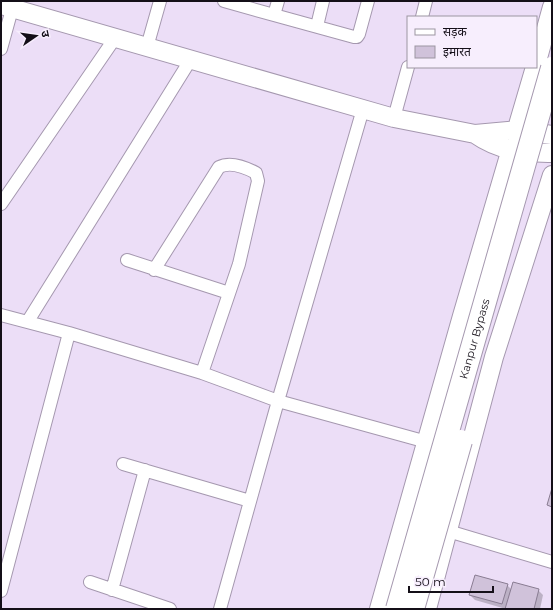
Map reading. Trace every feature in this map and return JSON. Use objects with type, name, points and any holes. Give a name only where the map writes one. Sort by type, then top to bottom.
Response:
[{"type":"highway","name":"Kanpur Bypass","points":[[397,609],[552,68]]},
{"type":"highway","name":"Kanpur Bypass","points":[[413,609],[552,119]]},
{"type":"main road","points":[[9,5],[116,38],[394,118],[475,134],[518,130],[552,135]]},
{"type":"main road","points":[[537,62],[552,7]]},
{"type":"main road","points":[[379,609],[462,316],[535,68]]},
{"type":"main road","points":[[475,134],[488,143],[512,151],[552,153]]},
{"type":"main road","points":[[427,609],[494,357],[551,180]]},
{"type":"street","points":[[147,47],[160,1]]},
{"type":"street","points":[[224,1],[357,37],[368,1]]},
{"type":"street","points":[[274,15],[278,1]]},
{"type":"street","points":[[317,26],[323,1]]},
{"type":"street","points":[[422,16],[426,1]]},
{"type":"street","points":[[1,49],[9,5]]},
{"type":"street","points":[[1,204],[116,38]]},
{"type":"street","points":[[28,321],[191,59]]},
{"type":"street","points":[[394,118],[408,68]]},
{"type":"street","points":[[220,609],[278,401],[363,109]]},
{"type":"street","points":[[154,270],[219,167],[232,165],[246,167],[256,173],[258,181],[239,264],[202,373]]},
{"type":"street","points":[[127,260],[228,293]]},
{"type":"street","points":[[1,315],[28,321],[202,373],[278,401],[427,442]]},
{"type":"street","points":[[1,591],[69,333]]},
{"type":"street","points":[[123,464],[250,501]]},
{"type":"street","points":[[112,590],[145,470]]},
{"type":"street","points":[[448,531],[552,562]]},
{"type":"street","points":[[90,582],[170,609]]},
{"type":"building","points":[[552,488],[552,507],[547,505]]},
{"type":"building","points":[[475,575],[508,584],[502,604],[469,595]]},
{"type":"building","points":[[513,582],[539,589],[534,609],[505,609]]}]
